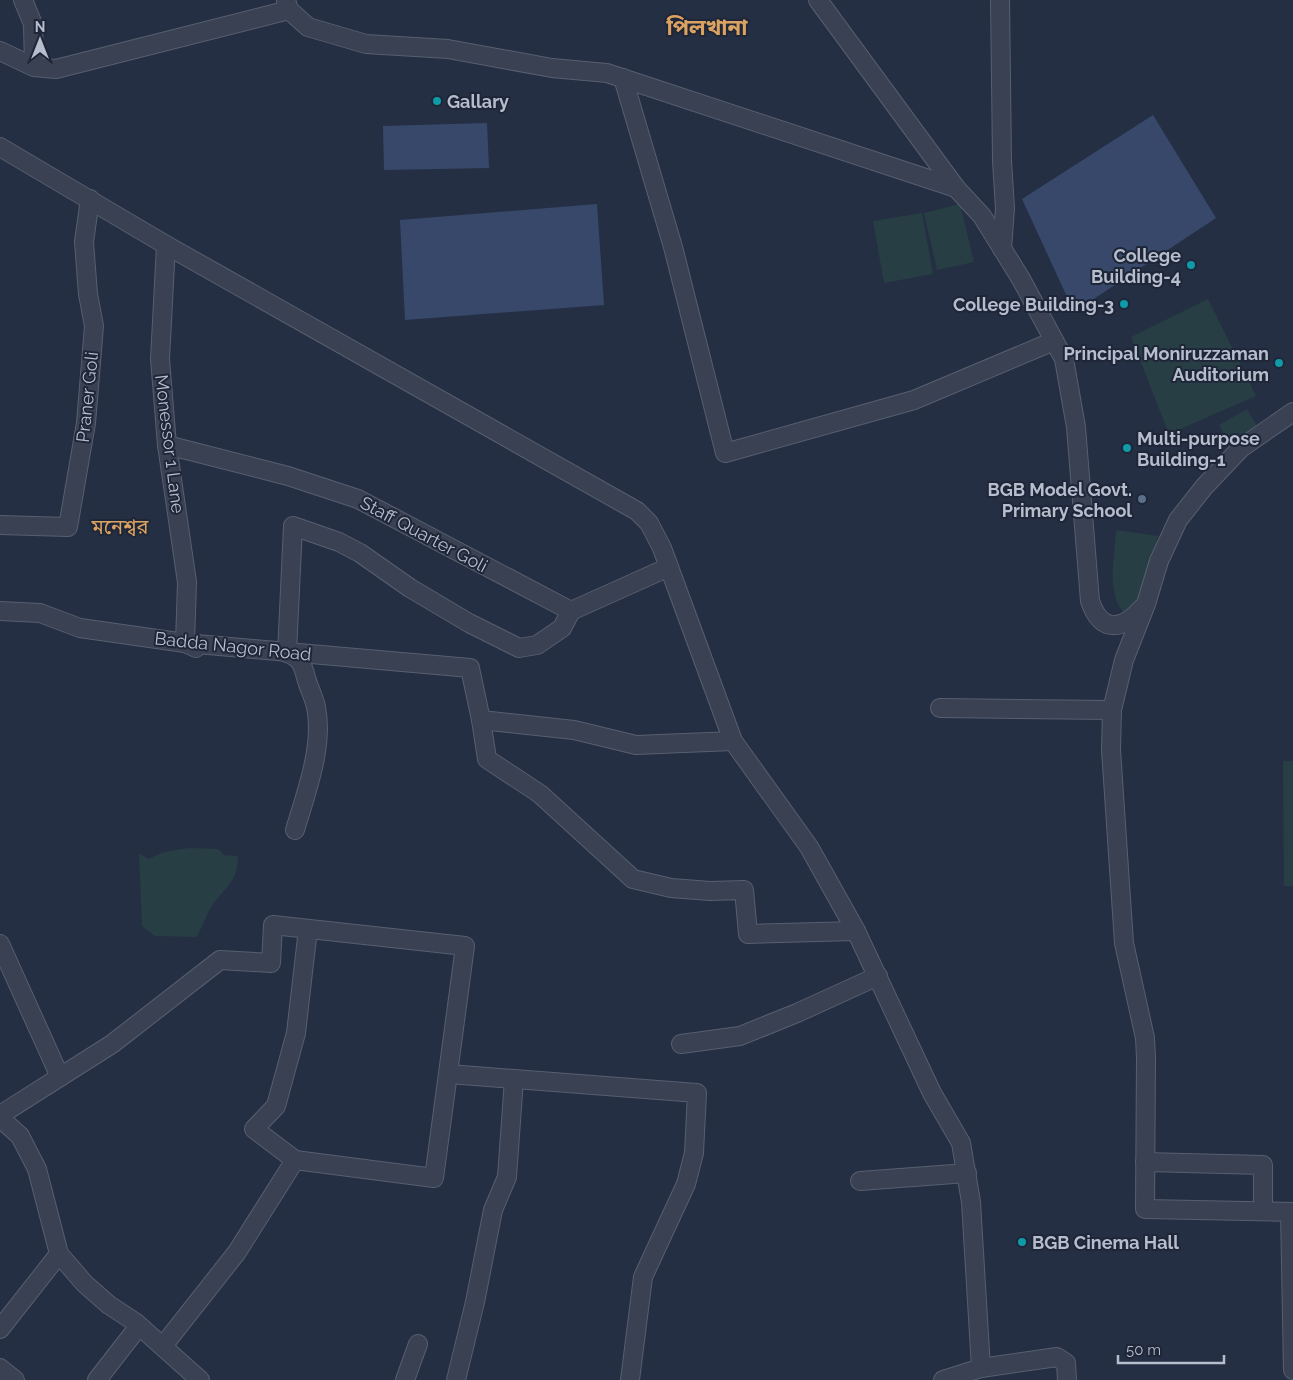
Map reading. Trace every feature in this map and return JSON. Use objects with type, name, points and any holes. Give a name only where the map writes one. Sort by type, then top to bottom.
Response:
[{"type":"street","points":[[23,0],[33,24],[34,67]]},
{"type":"street","points":[[818,0],[956,188],[982,216],[1064,359],[1076,427],[1090,602],[1095,616],[1103,623],[1117,626],[1131,621],[1146,604]]},
{"type":"street","points":[[1000,0],[1002,161],[1005,208],[1002,249]]},
{"type":"street","points":[[0,51],[34,67],[56,69],[288,5],[308,27],[366,44],[448,49],[552,68],[606,73],[956,188]]},
{"type":"street","points":[[623,78],[673,248],[725,453],[914,400],[1054,341]]},
{"type":"street","points":[[0,147],[166,245],[637,511],[649,523],[669,567],[733,741],[809,847],[856,931],[932,1093],[960,1143],[971,1202],[980,1368]]},
{"type":"street","name":"Praner Goli","points":[[0,525],[68,527],[86,423],[94,326],[88,294],[84,242],[90,199]]},
{"type":"street","name":"Monessor 1 Lane","points":[[166,245],[160,359],[167,445],[187,582],[193,647]]},
{"type":"street","points":[[1293,412],[1241,448],[1204,487],[1178,520],[1159,561],[1146,604],[1124,660],[1112,710],[1111,750],[1124,943],[1145,1038],[1145,1209],[1291,1212],[1293,1370]]},
{"type":"street","name":"Staff Quarter Goli","points":[[167,445],[288,476],[358,499],[571,611]]},
{"type":"street","points":[[295,830],[316,747],[316,707],[299,658],[286,653],[293,526],[339,542],[360,553],[418,593],[468,623],[519,648],[537,645],[562,628],[571,611],[669,567]]},
{"type":"street","name":"Badda Nagor Road","points":[[0,611],[40,613],[80,628],[193,647],[470,668],[481,720]]},
{"type":"street","points":[[940,708],[1112,710]]},
{"type":"street","points":[[733,741],[636,745],[574,730],[481,720],[487,760],[540,794],[633,879],[671,888],[710,891],[744,890],[748,934],[856,931]]},
{"type":"street","points":[[200,1380],[163,1346],[85,1284],[59,1254],[37,1170],[20,1136],[0,1117],[112,1044],[220,960],[271,963],[273,925],[465,946],[434,1178],[295,1160],[254,1129],[276,1106],[296,1033],[308,929]]},
{"type":"street","points":[[0,944],[60,1077]]},
{"type":"street","points":[[681,1044],[740,1036],[798,1013],[878,976]]},
{"type":"street","points":[[449,1074],[697,1093],[694,1153],[686,1184],[643,1277],[630,1380]]},
{"type":"street","points":[[456,1380],[475,1302],[493,1210],[507,1177],[514,1079]]},
{"type":"street","points":[[163,1346],[237,1252],[295,1160]]},
{"type":"street","points":[[1145,1162],[1263,1165],[1263,1211]]},
{"type":"street","points":[[860,1181],[967,1173]]},
{"type":"street","points":[[0,1329],[59,1254]]},
{"type":"street","points":[[96,1380],[139,1326]]},
{"type":"street","points":[[405,1380],[418,1344]]},
{"type":"street","points":[[943,1380],[980,1368],[1057,1357],[1066,1363],[1067,1380]]},
{"type":"street","points":[[0,1368],[15,1380]]},
{"type":"green space","points":[[960,204],[974,262],[937,270],[924,213]]},
{"type":"green space","points":[[922,213],[933,274],[884,283],[873,221]]},
{"type":"green space","points":[[1208,299],[1256,396],[1169,434],[1131,337]]},
{"type":"green space","points":[[1247,409],[1257,426],[1229,442],[1219,425]]},
{"type":"green space","points":[[1116,530],[1158,536],[1153,561],[1138,606],[1126,615],[1115,597],[1113,586]]},
{"type":"green space","points":[[1283,761],[1293,761],[1293,886],[1284,886]]},
{"type":"green space","points":[[189,848],[218,849],[224,855],[238,856],[235,874],[209,911],[197,937],[155,936],[142,926],[139,853],[148,859],[164,852]]},
{"type":"water","points":[[1153,115],[1216,218],[1074,312],[1022,199]]},
{"type":"water","points":[[487,123],[489,168],[384,170],[383,126]]},
{"type":"water","points":[[597,204],[604,305],[405,320],[400,220]]},
{"type":"place","name":"Gallary","points":[[437,101]]},
{"type":"place","name":"College Building-4","points":[[1191,265]]},
{"type":"place","name":"College Building-3","points":[[1124,304]]},
{"type":"place","name":"Principal Moniruzzaman Auditorium","points":[[1279,363]]},
{"type":"place","name":"Multi-purpose Building-1","points":[[1127,448]]},
{"type":"place","name":"BGB Model Govt. Primary School","points":[[1142,499]]},
{"type":"place","name":"BGB Cinema Hall","points":[[1022,1242]]},
{"type":"district","name":"পিলখানা","points":[[707,27]]},
{"type":"district","name":"মনেশ্বর","points":[[120,527]]}]
